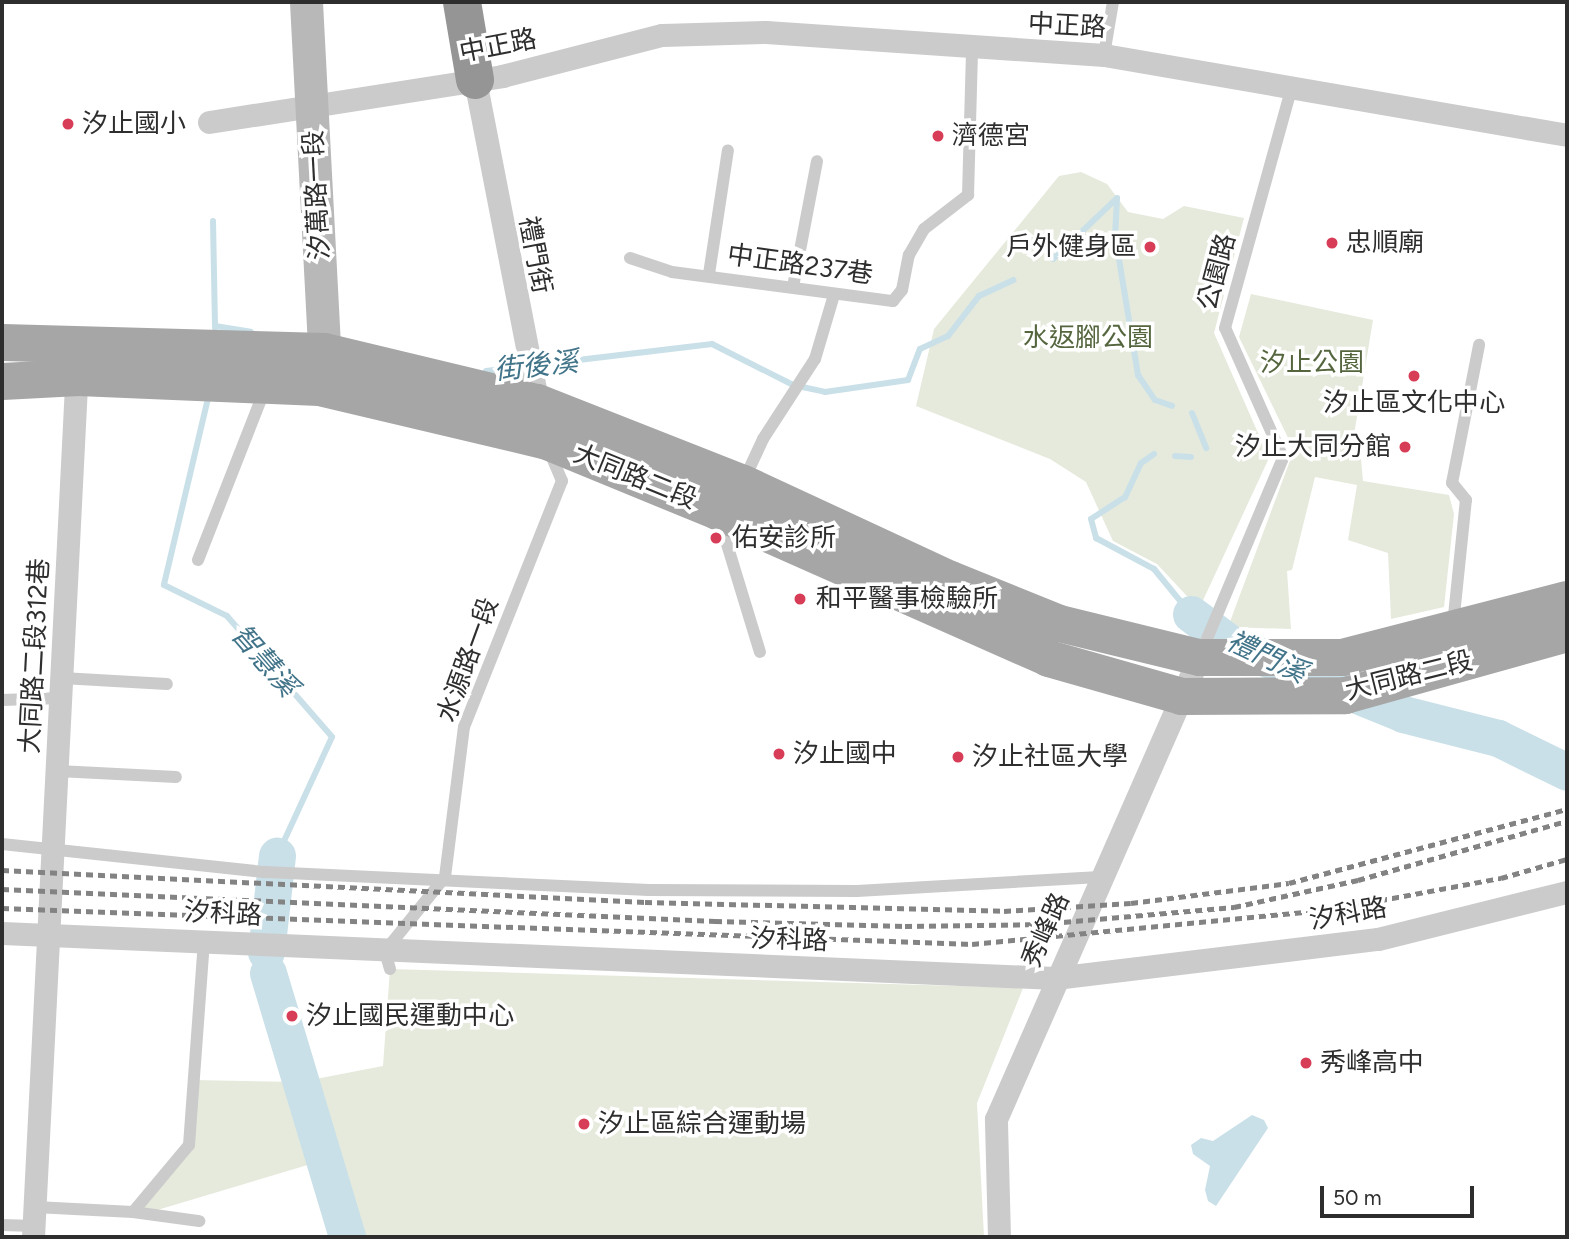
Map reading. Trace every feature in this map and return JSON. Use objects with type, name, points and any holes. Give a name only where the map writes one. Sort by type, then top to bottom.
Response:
[{"type":"highway","points":[[461,2],[475,80]]},
{"type":"main road","name":"大同路二段","points":[[2,342],[312,345],[532,379],[743,483],[886,569],[1048,658],[1181,696],[1345,695],[1567,633]]},
{"type":"main road","name":"大同路二段","points":[[2,381],[78,377],[319,387],[544,440],[717,511],[886,569],[1059,623],[1260,659],[1342,657],[1567,599]]},
{"type":"main road","points":[[1342,657],[1345,695]]},
{"type":"street","name":"汐萬路一段","points":[[306,2],[313,109],[312,345],[319,387]]},
{"type":"street","name":"中正路","points":[[209,122],[313,109],[475,80],[662,36],[766,32],[972,49],[1104,55],[1567,135]]},
{"type":"street","name":"禮門街","points":[[475,80],[544,440]]},
{"type":"street","name":"大同路二段312巷","points":[[34,1223],[78,377],[73,341]]},
{"type":"street","name":"秀峰路","points":[[999,1237],[996,1119],[1055,978],[1202,650]]},
{"type":"street","name":"汐科路","points":[[2,933],[50,937],[204,940],[344,949],[387,960],[1055,978],[1378,939],[1567,892]]},
{"type":"lane","points":[[1104,55],[1113,2]]},
{"type":"lane","name":"中正路237巷","points":[[630,258],[672,272],[709,274],[834,295],[893,301],[902,290],[909,255],[924,229],[968,195],[972,49]]},
{"type":"lane","name":"公園路","points":[[1202,650],[1283,458],[1225,328],[1292,86]]},
{"type":"lane","points":[[709,274],[728,150]]},
{"type":"lane","points":[[793,287],[817,162]]},
{"type":"lane","points":[[743,483],[763,439],[816,359],[834,295]]},
{"type":"lane","points":[[1452,629],[1466,500],[1452,483],[1479,345]]},
{"type":"lane","points":[[198,560],[266,385]]},
{"type":"lane","name":"水源路一段","points":[[442,880],[464,727],[562,481],[544,440]]},
{"type":"lane","points":[[717,511],[760,652]]},
{"type":"lane","points":[[2,700],[61,688],[167,684]]},
{"type":"lane","points":[[58,771],[176,777]]},
{"type":"lane","points":[[2,844],[52,846],[265,872],[649,890],[857,891],[1100,877]]},
{"type":"lane","points":[[387,960],[442,880]]},
{"type":"lane","points":[[133,1212],[188,1146],[204,940]]},
{"type":"lane","points":[[2,1225],[133,1212],[199,1221]]},
{"type":"green space","name":"水返腳公園","points":[[1081,172],[1107,184],[1128,212],[1163,219],[1184,206],[1244,218],[1214,333],[1269,458],[1199,609],[1157,564],[1113,541],[1086,482],[1050,459],[916,406],[934,329],[1059,176]]},
{"type":"green space","name":"汐止公園","points":[[1251,294],[1373,320],[1351,453],[1361,459],[1363,481],[1449,495],[1454,514],[1444,607],[1391,619],[1388,553],[1348,540],[1357,485],[1315,477],[1292,570],[1287,571],[1291,629],[1228,627],[1294,450],[1239,337]]},
{"type":"green space","name":"汐止區綜合運動場","points":[[390,969],[1023,988],[977,1103],[984,1237],[336,1237],[311,1164],[154,1211],[133,1212],[189,1145],[193,1080],[300,1082],[383,1066]]},
{"type":"water","points":[[1252,1115],[1264,1120],[1268,1128],[1216,1206],[1208,1201],[1205,1190],[1210,1166],[1193,1154],[1191,1145],[1201,1138],[1213,1141]]},
{"type":"waterway","name":"禮門溪","points":[[1115,237],[1117,198]]},
{"type":"waterway","points":[[1053,259],[1117,198]]},
{"type":"waterway","name":"智慧溪","points":[[213,221],[215,328]]},
{"type":"waterway","name":"禮門溪","points":[[1119,259],[1138,375],[1155,400],[1172,406]]},
{"type":"waterway","name":"街後溪","points":[[486,371],[712,344],[793,385],[825,392],[908,380],[920,349],[948,336],[979,296],[1014,280]]},
{"type":"waterway","name":"街後溪","points":[[215,326],[251,332]]},
{"type":"waterway","name":"智慧溪","points":[[209,394],[164,585],[227,616],[332,737],[277,856]]},
{"type":"waterway","name":"禮門溪","points":[[1192,413],[1206,448]]},
{"type":"waterway","name":"禮門溪","points":[[1154,454],[1141,463],[1125,497],[1091,519],[1096,538],[1154,569],[1191,614]]},
{"type":"waterway","name":"禮門溪","points":[[1175,456],[1191,457]]},
{"type":"waterway","name":"禮門溪","points":[[1191,614],[1231,644],[1403,714],[1498,738],[1567,772]]},
{"type":"waterway","name":"智慧溪","points":[[266,952],[277,856]]},
{"type":"waterway","name":"智慧溪","points":[[268,973],[347,1237]]},
{"type":"railway","points":[[2,870],[645,902],[1004,911],[1131,903],[1289,883],[1567,809]]},
{"type":"railway","points":[[2,889],[715,921],[905,926],[1040,924],[1234,907],[1358,880],[1567,821]]},
{"type":"railway","points":[[2,908],[972,944],[1333,909],[1501,878],[1567,859]]},
{"type":"place","name":"汐止國小","points":[[68,124]]},
{"type":"place","name":"濟德宮","points":[[938,136]]},
{"type":"place","name":"忠順廟","points":[[1332,243]]},
{"type":"place","name":"戶外健身區","points":[[1150,247]]},
{"type":"place","name":"汐止區文化中心","points":[[1414,376]]},
{"type":"place","name":"汐止大同分館","points":[[1405,447]]},
{"type":"place","name":"佑安診所","points":[[716,538]]},
{"type":"place","name":"和平醫事檢驗所","points":[[800,599]]},
{"type":"place","name":"汐止國中","points":[[779,754]]},
{"type":"place","name":"汐止社區大學","points":[[958,757]]},
{"type":"place","name":"汐止國民運動中心","points":[[292,1016]]},
{"type":"place","name":"秀峰高中","points":[[1306,1063]]},
{"type":"place","name":"汐止區綜合運動場","points":[[584,1124]]}]
